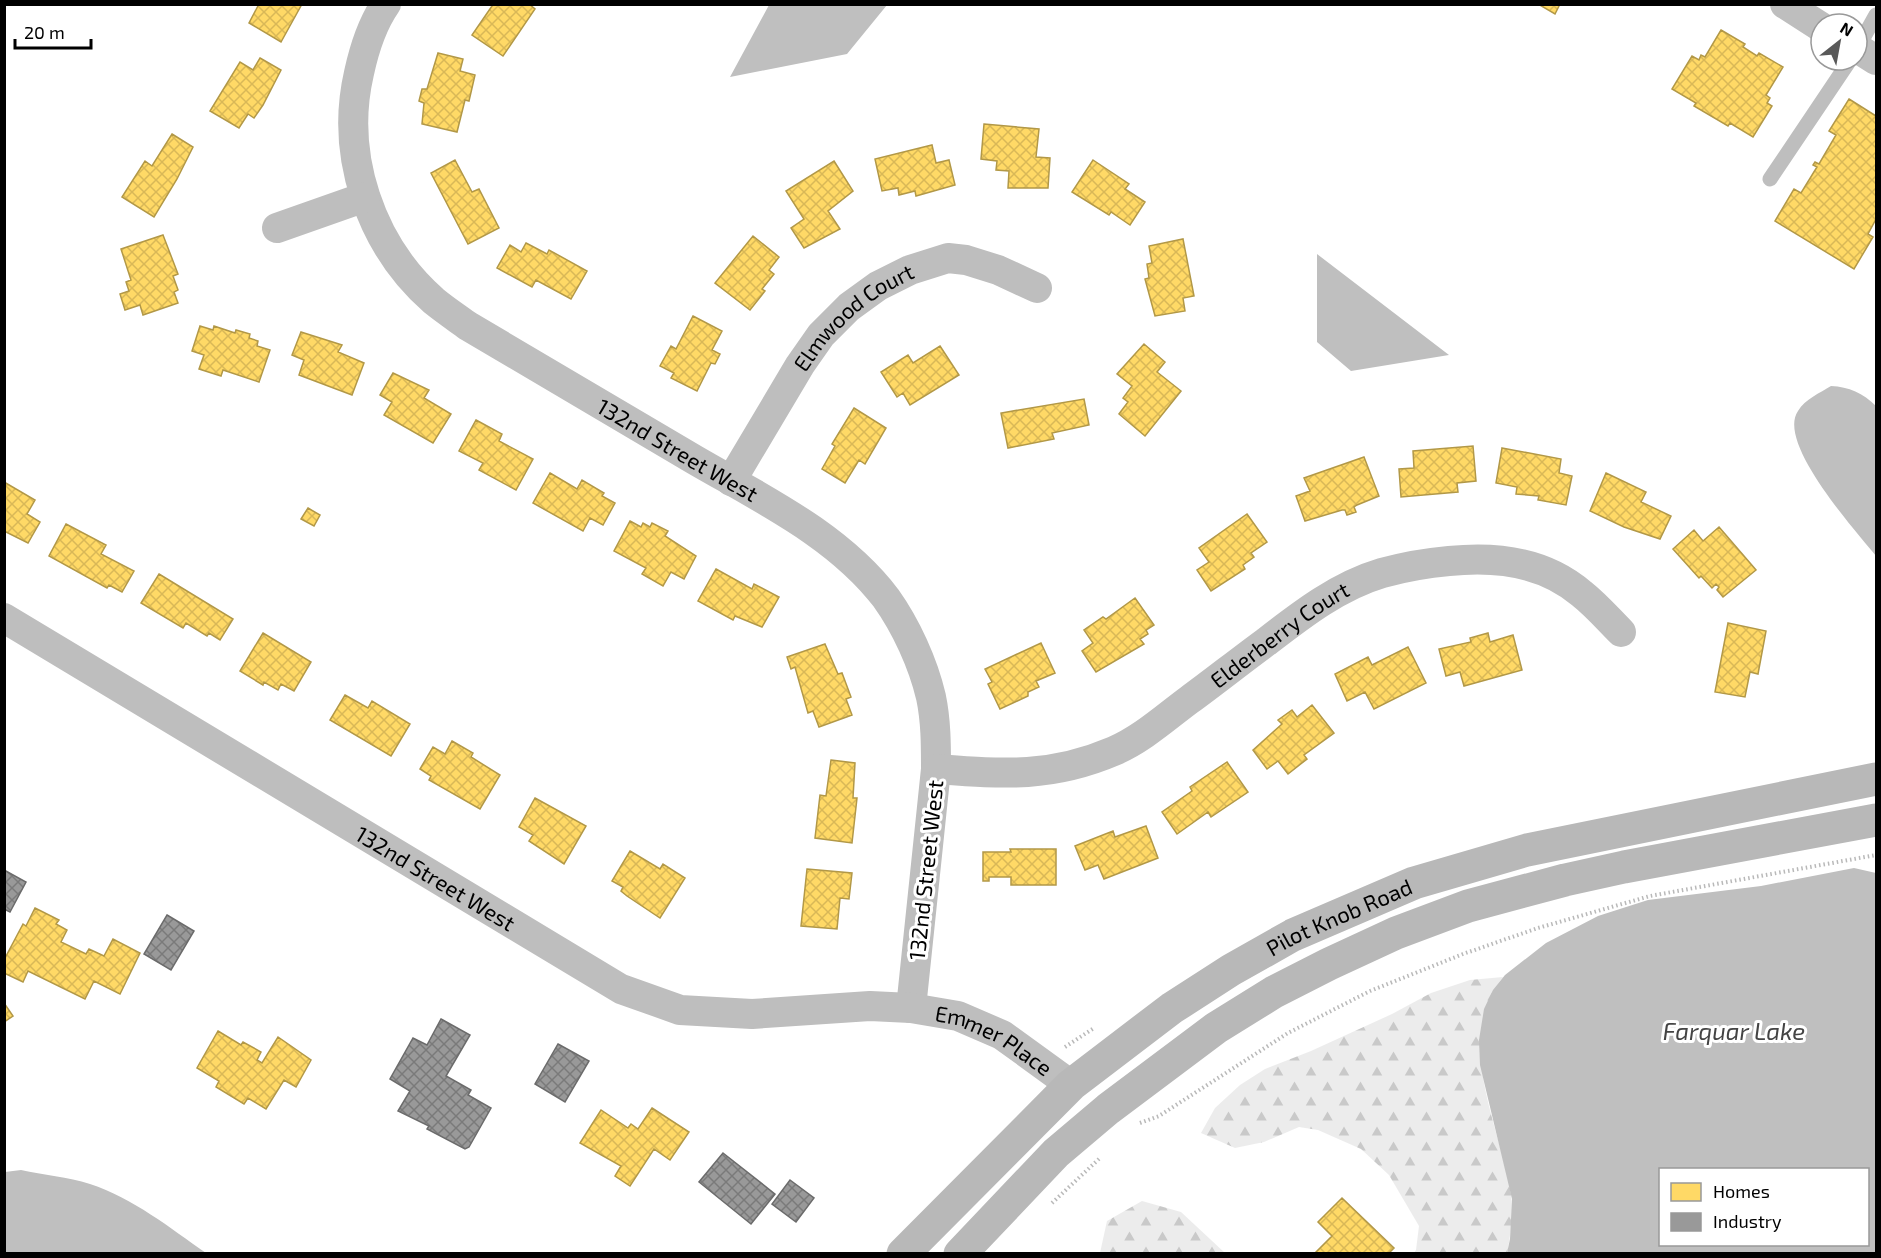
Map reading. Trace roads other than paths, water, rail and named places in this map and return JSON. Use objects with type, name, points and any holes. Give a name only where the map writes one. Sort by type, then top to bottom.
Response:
[{"type":"main road","name":"Pilot Knob Road","points":[[903,1254],[1071,1085],[1172,1008],[1231,970],[1293,935],[1414,882],[1527,850],[1876,779]]},
{"type":"main road","name":"Pilot Knob Road","points":[[960,1254],[1056,1152],[1119,1118],[1216,1028],[1274,992],[1329,964],[1396,933],[1468,906],[1565,880],[1876,820]]},
{"type":"main road","points":[[1071,1085],[1119,1118]]},
{"type":"street","name":"132nd Street West","points":[[4,618],[621,989],[680,1010],[752,1014],[870,1006],[911,1008],[936,769],[936,734],[931,697],[920,663],[905,630],[886,599],[863,571],[837,547],[731,481],[468,326],[434,301],[405,270],[382,236],[365,197],[358,173],[352,122],[354,96],[364,51],[386,4]]},
{"type":"street","points":[[1785,4],[1809,19]]},
{"type":"street","points":[[278,228],[365,197]]},
{"type":"street","name":"Elmwood Court","points":[[731,481],[800,365],[821,335],[849,307],[878,286],[910,270],[948,258],[966,260],[998,270],[1037,288]]},
{"type":"street","name":"Elderberry Court","points":[[936,769],[999,774],[1041,772],[1080,764],[1117,750],[1152,728],[1301,615],[1339,591],[1381,573],[1424,563],[1468,559],[1514,561],[1547,572],[1581,592],[1621,632]]},
{"type":"street","name":"Emmer Place","points":[[911,1008],[958,1016],[1002,1035],[1071,1085]]},
{"type":"lane","points":[[1770,179],[1842,72]]},
{"type":"water","points":[[769,5],[887,5],[847,54],[730,77]]},
{"type":"water","points":[[1317,254],[1449,355],[1351,371],[1317,342]]},
{"type":"water","points":[[1831,386],[1855,392],[1876,406],[1876,556],[1821,486],[1798,444],[1794,425],[1798,411],[1809,400]]},
{"type":"water","name":"Farquar Lake","points":[[1854,868],[1876,873],[1876,1253],[1507,1253],[1512,1199],[1480,1065],[1479,1040],[1484,1009],[1493,990],[1505,975],[1546,943],[1598,916],[1648,900],[1761,886]]},
{"type":"water","points":[[21,1170],[90,1184],[106,1190],[151,1214],[206,1253],[5,1253],[5,1172]]}]
